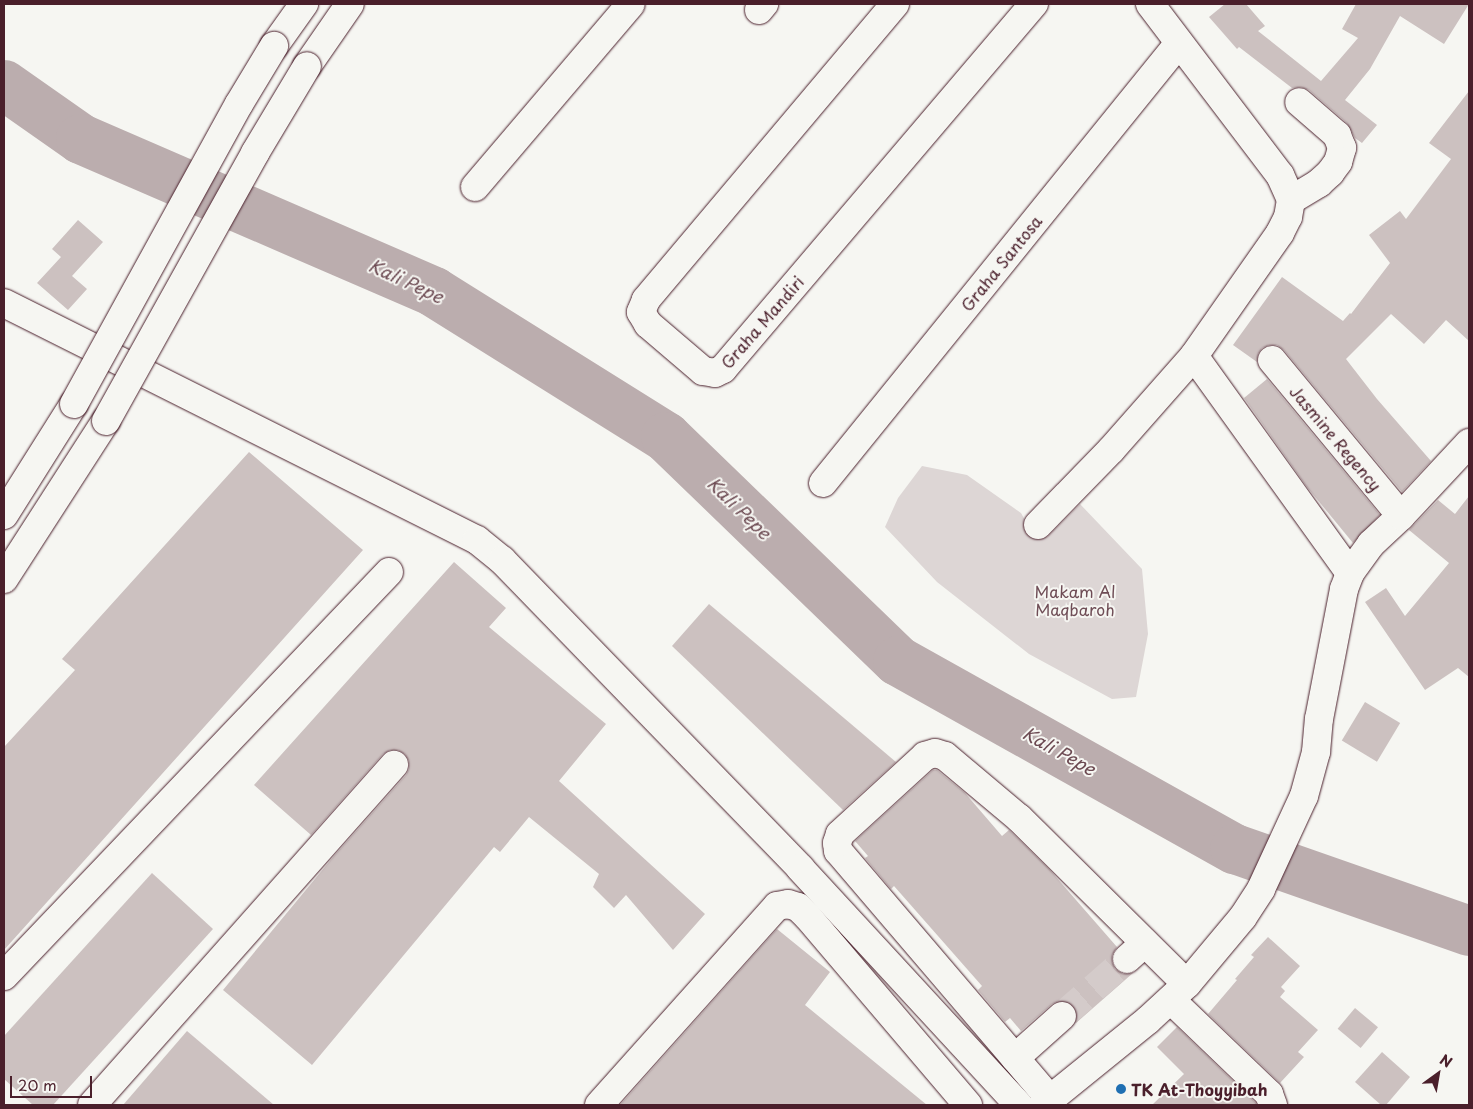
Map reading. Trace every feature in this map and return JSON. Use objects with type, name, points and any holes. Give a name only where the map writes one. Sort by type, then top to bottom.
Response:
[{"type":"main road","points":[[4,515],[74,404],[239,104],[274,46],[304,4]]},
{"type":"main road","points":[[4,579],[106,420],[255,153],[307,66],[350,4]]},
{"type":"main road","points":[[475,187],[631,4]]},
{"type":"main road","name":"Graha Mandiri","points":[[895,4],[646,300],[641,312],[648,324],[703,371],[714,374],[723,369],[1034,4]]},
{"type":"main road","points":[[1038,525],[1111,450],[1194,356],[1280,233],[1288,217],[1291,200],[1280,175],[1150,4]]},
{"type":"main road","name":"Graha Santosa","points":[[823,483],[1179,43]]},
{"type":"main road","points":[[1291,200],[1319,183],[1330,173],[1338,162],[1342,148],[1336,135],[1299,102]]},
{"type":"main road","points":[[4,303],[477,540],[502,560],[800,868],[1019,1105]]},
{"type":"main road","points":[[1194,356],[1350,573]]},
{"type":"main road","name":"Jasmine Regency","points":[[1272,360],[1401,516]]},
{"type":"main road","points":[[1272,1105],[1269,1094],[1179,992],[1136,951],[1019,818],[945,756],[935,753],[925,756],[840,834],[837,842],[838,851],[1015,1058],[1047,1102],[1179,992],[1243,917],[1261,889],[1304,796],[1316,752],[1319,719],[1344,589],[1350,573],[1371,544],[1466,454]]},
{"type":"main road","points":[[4,976],[389,572]]},
{"type":"main road","points":[[92,1105],[394,765]]},
{"type":"main road","points":[[599,1105],[777,906],[788,904],[798,908],[808,917],[968,1105]]},
{"type":"main road","points":[[1015,1058],[1062,1016]]},
{"type":"green space","name":"Makam Al Maqbaroh","points":[[922,466],[967,475],[1021,513],[1034,536],[1047,537],[1080,504],[1142,569],[1148,634],[1136,697],[1112,699],[1029,654],[937,582],[885,527],[898,498]]},
{"type":"building","points":[[1225,4],[1246,4],[1265,26],[1258,31],[1321,81],[1358,38],[1342,29],[1356,4],[1469,4],[1444,44],[1400,16],[1370,69],[1345,100],[1377,125],[1362,143],[1355,138],[1347,123],[1309,90],[1301,87],[1292,88],[1239,47],[1237,49],[1209,17]]},
{"type":"building","points":[[1469,91],[1469,341],[1446,320],[1424,344],[1391,314],[1346,359],[1377,399],[1431,461],[1402,492],[1284,350],[1277,345],[1269,345],[1262,348],[1258,354],[1257,362],[1233,345],[1282,277],[1343,321],[1351,314],[1390,263],[1369,235],[1400,211],[1406,219],[1451,159],[1429,143]]},
{"type":"building","points":[[78,220],[103,242],[72,276],[87,289],[68,310],[37,283],[61,257],[52,249]]},
{"type":"building","points":[[1267,379],[1380,515],[1353,543],[1307,487],[1244,398]]},
{"type":"building","points":[[249,452],[363,550],[4,950],[4,747],[75,670],[62,659]]},
{"type":"building","points":[[1469,496],[1469,677],[1458,668],[1425,690],[1365,602],[1386,588],[1405,616],[1449,563],[1409,530],[1438,500],[1455,514]]},
{"type":"building","points":[[454,562],[506,608],[489,627],[606,724],[559,781],[705,914],[673,950],[626,895],[614,908],[593,887],[599,874],[529,817],[500,852],[494,847],[312,1065],[223,990],[334,856],[406,775],[409,769],[409,761],[405,754],[398,750],[390,750],[383,754],[311,835],[254,785]]},
{"type":"building","points":[[709,604],[896,762],[843,810],[672,646]]},
{"type":"building","points":[[1365,702],[1400,723],[1377,762],[1342,741]]},
{"type":"building","points":[[933,770],[937,770],[965,793],[1002,836],[1009,830],[1049,869],[1117,947],[1112,955],[1115,969],[1123,974],[1133,973],[1076,1023],[1077,1013],[1074,1006],[1067,1001],[1059,1001],[1052,1004],[1021,1031],[1010,1018],[1005,1022],[978,990],[982,986],[894,886],[891,889],[865,858],[868,856],[855,841]]},
{"type":"building","points":[[152,873],[213,929],[53,1105],[33,1105],[4,1079],[4,1036]]},
{"type":"building","points":[[777,929],[830,972],[805,1005],[927,1105],[620,1105]]},
{"type":"building","points":[[1268,937],[1300,966],[1281,987],[1285,991],[1280,997],[1318,1030],[1298,1052],[1304,1057],[1280,1083],[1208,1014],[1254,957],[1251,955]]},
{"type":"building","points":[[1355,1008],[1378,1027],[1361,1048],[1338,1029]]},
{"type":"building","points":[[1177,1027],[1256,1105],[1152,1105],[1184,1074],[1157,1047]]},
{"type":"building","points":[[187,1031],[274,1105],[123,1105]]},
{"type":"building","points":[[1382,1052],[1410,1077],[1386,1105],[1381,1105],[1355,1082]]},
{"type":"waterway","name":"Kali Pepe","points":[[4,85],[81,139],[434,292],[666,437],[898,661],[1235,849],[1469,931]]},
{"type":"tunnel","points":[[1062,1016],[1127,959]]},
{"type":"place","name":"TK At-Thoyyibah","points":[[1121,1089]]}]
